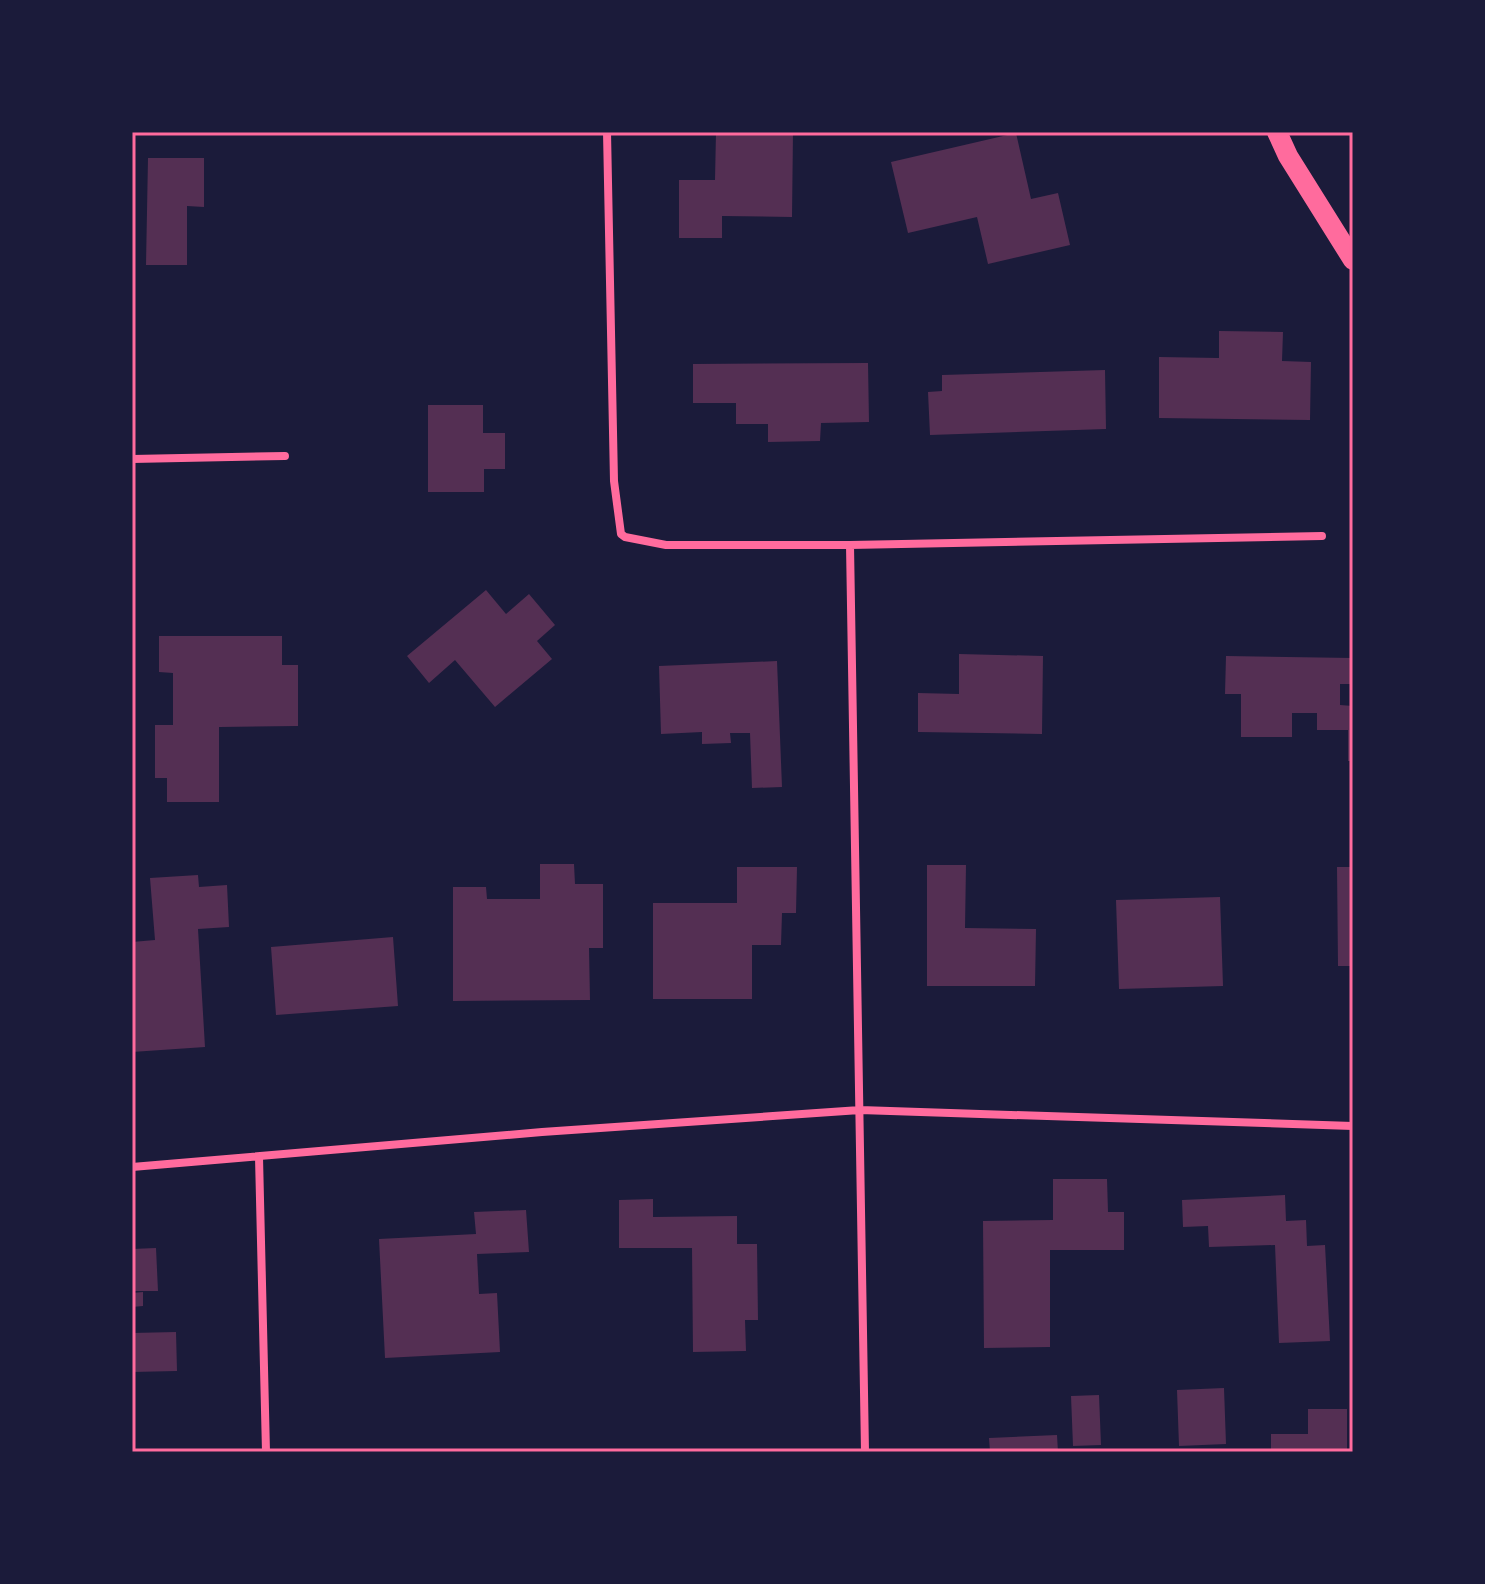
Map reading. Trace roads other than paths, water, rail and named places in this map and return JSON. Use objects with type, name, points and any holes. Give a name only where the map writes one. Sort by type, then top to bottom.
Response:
[{"type":"main road","points":[[1277,132],[1288,156],[1353,260]]},
{"type":"street","points":[[607,132],[614,481],[621,534],[625,537],[666,545],[850,545],[1322,536]]},
{"type":"street","points":[[132,459],[285,456]]},
{"type":"street","points":[[850,545],[865,1452]]},
{"type":"street","points":[[132,1167],[542,1132],[860,1110],[1353,1126]]},
{"type":"street","points":[[259,1157],[266,1452]]}]
